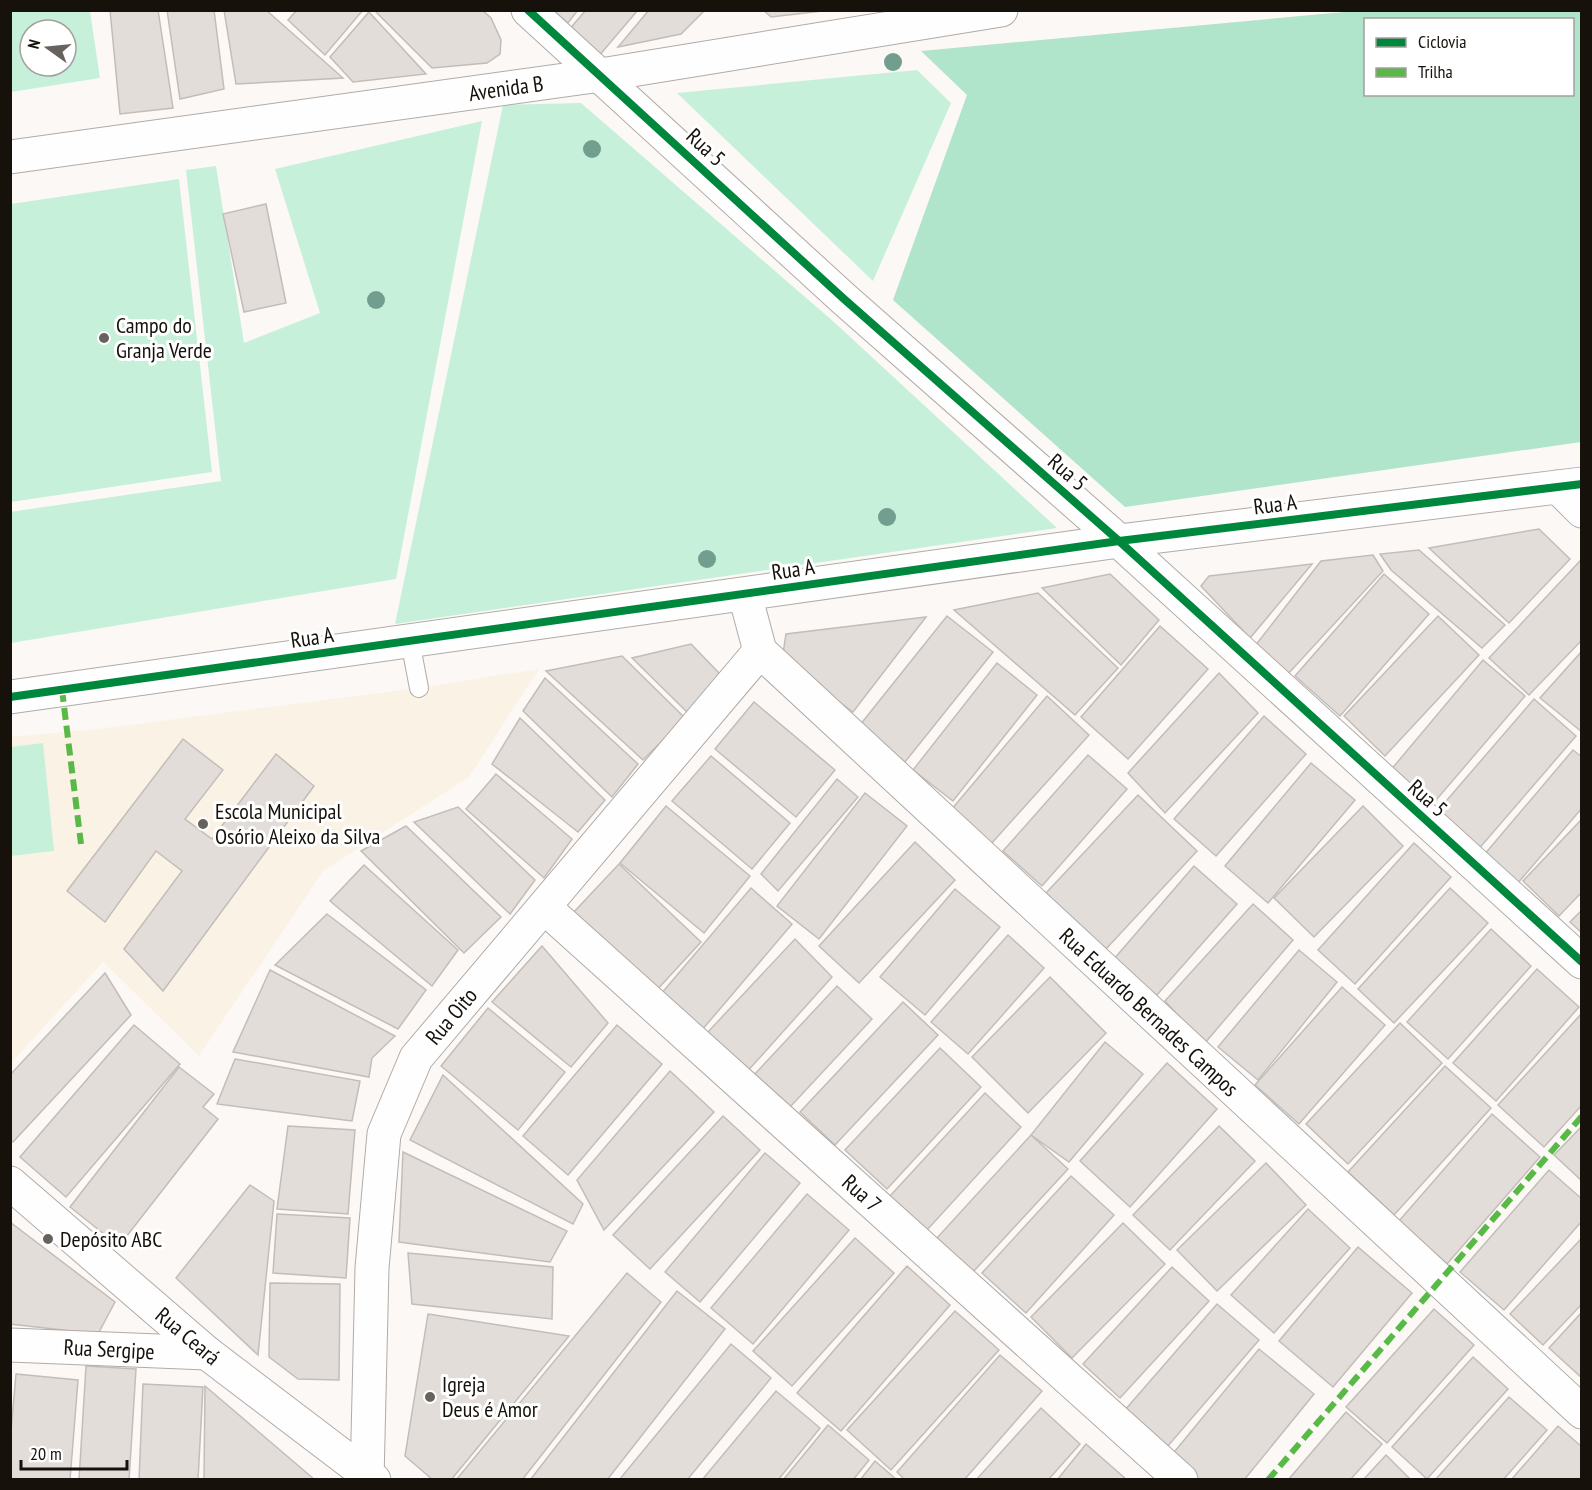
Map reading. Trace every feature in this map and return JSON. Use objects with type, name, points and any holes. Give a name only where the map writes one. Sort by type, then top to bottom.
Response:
[{"type":"street","name":"Rua 5","points":[[528,10],[844,299],[1119,541],[1581,962]]},
{"type":"street","name":"Avenida B","points":[[10,157],[601,75],[1001,10]]},
{"type":"street","name":"Rua A","points":[[10,697],[1119,541],[1570,485]]},
{"type":"street","points":[[1570,485],[1581,511]]},
{"type":"street","points":[[745,594],[760,651]]},
{"type":"street","name":"Rua Oito","points":[[370,1478],[372,1268],[384,1134],[416,1058],[760,651]]},
{"type":"street","name":"Rua Eduardo Bernades Campos","points":[[760,651],[1581,1412]]},
{"type":"street","name":"Rua 7","points":[[544,908],[1181,1479]]},
{"type":"street","name":"Rua Ceará","points":[[10,1183],[207,1353],[370,1478]]},
{"type":"street","name":"Rua Sergipe","points":[[10,1345],[207,1353]]},
{"type":"lane","points":[[410,641],[419,688]]},
{"type":"shaded area","name":"Escola Municipal Osório Aleixo da Silva","points":[[539,669],[469,777],[323,871],[199,1056],[103,962],[11,1063],[10,737],[98,729],[419,688]]},
{"type":"green space","points":[[11,10],[90,11],[100,78],[11,92]]},
{"type":"green space","points":[[1355,11],[1581,11],[1581,442],[1125,507],[893,300],[967,95],[921,51]]},
{"type":"green space","points":[[917,70],[951,103],[873,281],[677,93]]},
{"type":"green space","points":[[581,103],[834,322],[1057,528],[395,624],[503,105]]},
{"type":"green space","points":[[482,121],[396,579],[11,643],[10,512],[221,481],[186,170],[216,166],[244,343],[320,313],[275,169]]},
{"type":"green space","name":"Campo do Granja Verde","points":[[179,179],[212,472],[11,502],[11,204]]},
{"type":"green space","points":[[43,743],[54,851],[11,856],[11,747]]},
{"type":"building","points":[[110,10],[158,10],[173,108],[120,114]]},
{"type":"building","points":[[167,10],[214,10],[224,89],[180,99]]},
{"type":"building","points":[[224,10],[266,10],[343,78],[236,84]]},
{"type":"building","points":[[297,10],[363,10],[325,55],[288,20]]},
{"type":"building","points":[[374,10],[482,10],[491,18],[501,40],[500,54],[487,63],[432,68]]},
{"type":"building","points":[[553,10],[578,10],[568,23]]},
{"type":"building","points":[[586,10],[638,10],[598,57],[568,31]]},
{"type":"building","points":[[649,10],[705,10],[681,34],[618,47]]},
{"type":"building","points":[[763,10],[831,10],[771,17]]},
{"type":"building","points":[[369,12],[426,74],[353,82],[330,57]]},
{"type":"building","points":[[266,204],[286,303],[244,312],[223,214]]},
{"type":"building","points":[[1539,529],[1570,559],[1509,623],[1429,548]]},
{"type":"building","points":[[1419,550],[1505,625],[1482,648],[1391,570],[1380,554]]},
{"type":"building","points":[[1373,555],[1383,571],[1287,675],[1255,646],[1321,561]]},
{"type":"building","points":[[1580,561],[1582,562],[1582,640],[1529,695],[1489,658]]},
{"type":"building","points":[[1312,564],[1250,638],[1201,586],[1209,576]]},
{"type":"building","points":[[1110,574],[1159,620],[1121,665],[1042,588]]},
{"type":"building","points":[[1384,574],[1429,614],[1340,716],[1295,676]]},
{"type":"building","points":[[1038,593],[1118,668],[1075,715],[954,610]]},
{"type":"building","points":[[947,616],[993,652],[905,762],[860,725]]},
{"type":"building","points":[[1438,616],[1479,655],[1385,756],[1344,716]]},
{"type":"building","points":[[926,617],[853,712],[782,660],[786,634]]},
{"type":"building","points":[[1160,626],[1208,669],[1128,759],[1081,717]]},
{"type":"building","points":[[691,644],[721,675],[688,713],[632,658]]},
{"type":"building","points":[[1582,651],[1582,732],[1540,698]]},
{"type":"building","points":[[622,656],[685,718],[643,760],[546,671]]},
{"type":"building","points":[[1483,660],[1525,696],[1431,806],[1390,771]]},
{"type":"building","points":[[997,663],[1037,695],[953,801],[913,770]]},
{"type":"building","points":[[1219,673],[1258,713],[1165,813],[1128,773]]},
{"type":"building","points":[[545,678],[638,764],[612,797],[523,711]]},
{"type":"building","points":[[1047,696],[1089,735],[991,844],[951,810]]},
{"type":"building","points":[[1534,699],[1576,736],[1477,851],[1435,814]]},
{"type":"building","points":[[754,702],[835,770],[796,817],[715,749]]},
{"type":"building","points":[[1264,716],[1306,754],[1216,856],[1174,819]]},
{"type":"building","points":[[520,718],[605,800],[578,832],[492,764]]},
{"type":"building","points":[[183,739],[223,770],[185,819],[212,839],[276,754],[314,786],[163,991],[124,949],[182,871],[156,851],[105,922],[67,891]]},
{"type":"building","points":[[1573,750],[1582,757],[1582,808],[1517,884],[1484,855]]},
{"type":"building","points":[[1088,755],[1127,789],[1042,886],[1003,851]]},
{"type":"building","points":[[711,756],[790,823],[752,869],[672,801]]},
{"type":"building","points":[[1311,763],[1355,800],[1268,903],[1225,866]]},
{"type":"building","points":[[496,774],[572,839],[544,878],[466,809]]},
{"type":"building","points":[[837,779],[858,797],[778,891],[761,874]]},
{"type":"building","points":[[865,793],[907,826],[819,939],[777,906]]},
{"type":"building","points":[[1138,795],[1197,851],[1106,949],[1046,893]]},
{"type":"building","points":[[666,806],[750,876],[704,933],[620,863]]},
{"type":"building","points":[[1363,806],[1403,846],[1314,937],[1274,898]]},
{"type":"building","points":[[458,807],[535,880],[510,914],[414,822]]},
{"type":"building","points":[[1582,819],[1582,892],[1559,916],[1523,881]]},
{"type":"building","points":[[406,826],[501,917],[464,953],[361,851]]},
{"type":"building","points":[[915,842],[955,880],[859,983],[819,946]]},
{"type":"building","points":[[1414,843],[1451,877],[1355,984],[1318,950]]},
{"type":"building","points":[[619,864],[701,942],[655,992],[572,914]]},
{"type":"building","points":[[364,865],[458,950],[432,986],[330,901]]},
{"type":"building","points":[[1194,866],[1237,904],[1156,996],[1114,959]]},
{"type":"building","points":[[751,888],[792,924],[702,1030],[661,994]]},
{"type":"building","points":[[1450,888],[1488,923],[1394,1023],[1358,989]]},
{"type":"building","points":[[955,889],[1000,927],[925,1015],[880,977]]},
{"type":"building","points":[[1253,904],[1293,940],[1204,1044],[1165,1001]]},
{"type":"building","points":[[1582,910],[1582,933],[1570,922]]},
{"type":"building","points":[[327,914],[426,990],[398,1029],[275,965]]},
{"type":"building","points":[[1491,929],[1531,966],[1448,1059],[1407,1022]]},
{"type":"building","points":[[1008,935],[1044,968],[968,1054],[931,1022]]},
{"type":"building","points":[[795,939],[832,977],[745,1074],[707,1033]]},
{"type":"building","points":[[542,946],[608,1023],[571,1067],[492,1002]]},
{"type":"building","points":[[1299,950],[1337,982],[1258,1080],[1218,1047]]},
{"type":"building","points":[[1537,969],[1579,1007],[1496,1101],[1453,1063]]},
{"type":"building","points":[[270,970],[395,1036],[372,1058],[369,1077],[233,1052]]},
{"type":"building","points":[[105,973],[131,1015],[13,1142],[10,1140],[10,1075]]},
{"type":"building","points":[[1050,977],[1106,1033],[1028,1113],[972,1057]]},
{"type":"building","points":[[837,986],[872,1019],[790,1107],[754,1075]]},
{"type":"building","points":[[1342,987],[1385,1025],[1299,1124],[1255,1085]]},
{"type":"building","points":[[903,1002],[938,1035],[835,1145],[800,1112]]},
{"type":"building","points":[[488,1008],[565,1072],[518,1130],[441,1066]]},
{"type":"building","points":[[1582,1013],[1582,1105],[1544,1147],[1498,1105]]},
{"type":"building","points":[[1400,1023],[1442,1063],[1348,1164],[1306,1124]]},
{"type":"building","points":[[134,1025],[180,1064],[66,1197],[20,1157]]},
{"type":"building","points":[[617,1025],[662,1064],[568,1175],[523,1136]]},
{"type":"building","points":[[1105,1042],[1143,1074],[1069,1162],[1031,1135]]},
{"type":"building","points":[[940,1048],[981,1087],[887,1189],[845,1150]]},
{"type":"building","points":[[235,1059],[360,1081],[352,1121],[217,1104]]},
{"type":"building","points":[[1167,1063],[1217,1109],[1130,1207],[1080,1161]]},
{"type":"building","points":[[1445,1066],[1491,1108],[1394,1215],[1348,1172]]},
{"type":"building","points":[[179,1067],[214,1094],[203,1107],[218,1119],[119,1246],[70,1207]]},
{"type":"building","points":[[670,1071],[714,1112],[604,1230],[577,1180]]},
{"type":"building","points":[[443,1075],[583,1204],[573,1224],[410,1140]]},
{"type":"building","points":[[985,1093],[1021,1127],[927,1230],[890,1196]]},
{"type":"building","points":[[1492,1114],[1540,1157],[1447,1264],[1399,1221]]},
{"type":"building","points":[[723,1116],[760,1150],[650,1269],[613,1235]]},
{"type":"building","points":[[288,1126],[355,1130],[348,1214],[277,1209]]},
{"type":"building","points":[[1219,1126],[1255,1161],[1170,1250],[1133,1215]]},
{"type":"building","points":[[1582,1126],[1582,1181],[1554,1155]]},
{"type":"building","points":[[1031,1135],[1068,1169],[973,1272],[937,1238]]},
{"type":"building","points":[[403,1152],[567,1231],[550,1262],[399,1242]]},
{"type":"building","points":[[765,1153],[800,1183],[700,1302],[665,1272]]},
{"type":"building","points":[[1266,1163],[1306,1205],[1217,1291],[1177,1250]]},
{"type":"building","points":[[1549,1170],[1582,1199],[1582,1221],[1504,1310],[1460,1272]]},
{"type":"building","points":[[1071,1176],[1114,1215],[1026,1313],[982,1273]]},
{"type":"building","points":[[250,1185],[274,1201],[258,1355],[176,1278]]},
{"type":"building","points":[[807,1194],[849,1230],[753,1344],[711,1308]]},
{"type":"building","points":[[1308,1209],[1350,1248],[1274,1333],[1231,1295]]},
{"type":"building","points":[[277,1214],[350,1218],[346,1278],[273,1273]]},
{"type":"building","points":[[10,1222],[115,1302],[98,1334],[10,1324]]},
{"type":"building","points":[[1123,1223],[1165,1264],[1072,1358],[1031,1317]]},
{"type":"building","points":[[855,1238],[894,1273],[792,1386],[753,1351]]},
{"type":"building","points":[[1582,1238],[1582,1304],[1543,1345],[1510,1314]]},
{"type":"building","points":[[1358,1247],[1412,1293],[1333,1387],[1279,1341]]},
{"type":"building","points":[[408,1253],[553,1267],[552,1319],[412,1304]]},
{"type":"building","points":[[907,1266],[950,1305],[841,1431],[797,1393]]},
{"type":"building","points":[[1172,1267],[1209,1301],[1120,1398],[1083,1364]]},
{"type":"building","points":[[627,1273],[661,1302],[522,1480],[456,1480]]},
{"type":"building","points":[[270,1283],[340,1284],[339,1380],[298,1379],[269,1357]]},
{"type":"building","points":[[677,1291],[725,1329],[607,1480],[530,1480]]},
{"type":"building","points":[[1217,1304],[1259,1340],[1167,1447],[1125,1410]]},
{"type":"building","points":[[1434,1309],[1474,1345],[1387,1443],[1346,1407]]},
{"type":"building","points":[[955,1311],[999,1350],[891,1470],[847,1430]]},
{"type":"building","points":[[1582,1312],[1582,1378],[1549,1348]]},
{"type":"building","points":[[428,1314],[569,1336],[451,1480],[433,1480],[405,1456]]},
{"type":"building","points":[[731,1344],[771,1378],[687,1480],[619,1480]]},
{"type":"building","points":[[1259,1349],[1314,1394],[1244,1480],[1200,1480],[1171,1456]]},
{"type":"building","points":[[1000,1355],[1042,1391],[964,1480],[905,1480],[897,1472]]},
{"type":"building","points":[[1473,1357],[1508,1389],[1427,1479],[1392,1447]]},
{"type":"building","points":[[86,1366],[136,1369],[129,1480],[79,1480]]},
{"type":"building","points":[[16,1374],[78,1380],[70,1480],[10,1480],[10,1443]]},
{"type":"building","points":[[143,1384],[203,1387],[198,1480],[139,1480]]},
{"type":"building","points":[[205,1386],[315,1480],[204,1480]]},
{"type":"building","points":[[776,1391],[820,1428],[778,1480],[702,1480]]},
{"type":"building","points":[[1509,1397],[1547,1430],[1503,1480],[1435,1480]]},
{"type":"building","points":[[1041,1408],[1080,1444],[1048,1480],[976,1480]]},
{"type":"building","points":[[1346,1412],[1382,1444],[1350,1480],[1288,1480]]},
{"type":"building","points":[[828,1425],[869,1460],[853,1480],[783,1480]]},
{"type":"building","points":[[1558,1426],[1582,1447],[1582,1476],[1579,1480],[1511,1480]]},
{"type":"building","points":[[1086,1444],[1127,1480],[1057,1480]]},
{"type":"building","points":[[1386,1455],[1411,1480],[1363,1480]]},
{"type":"building","points":[[875,1461],[897,1480],[860,1480]]},
{"type":"marked path","points":[[62,690],[81,844]]},
{"type":"marked path","points":[[1268,1480],[1582,1116]]},
{"type":"cycle path","points":[[528,10],[844,299],[1119,541],[1582,962]]},
{"type":"cycle path","points":[[10,697],[1119,541],[1582,484]]},
{"type":"place","name":"Campo do Granja Verde","points":[[104,338]]},
{"type":"place","name":"Escola Municipal Osório Aleixo da Silva","points":[[203,824]]},
{"type":"place","name":"Depósito ABC","points":[[48,1239]]},
{"type":"place","name":"Igreja Deus é Amor","points":[[430,1397]]}]
